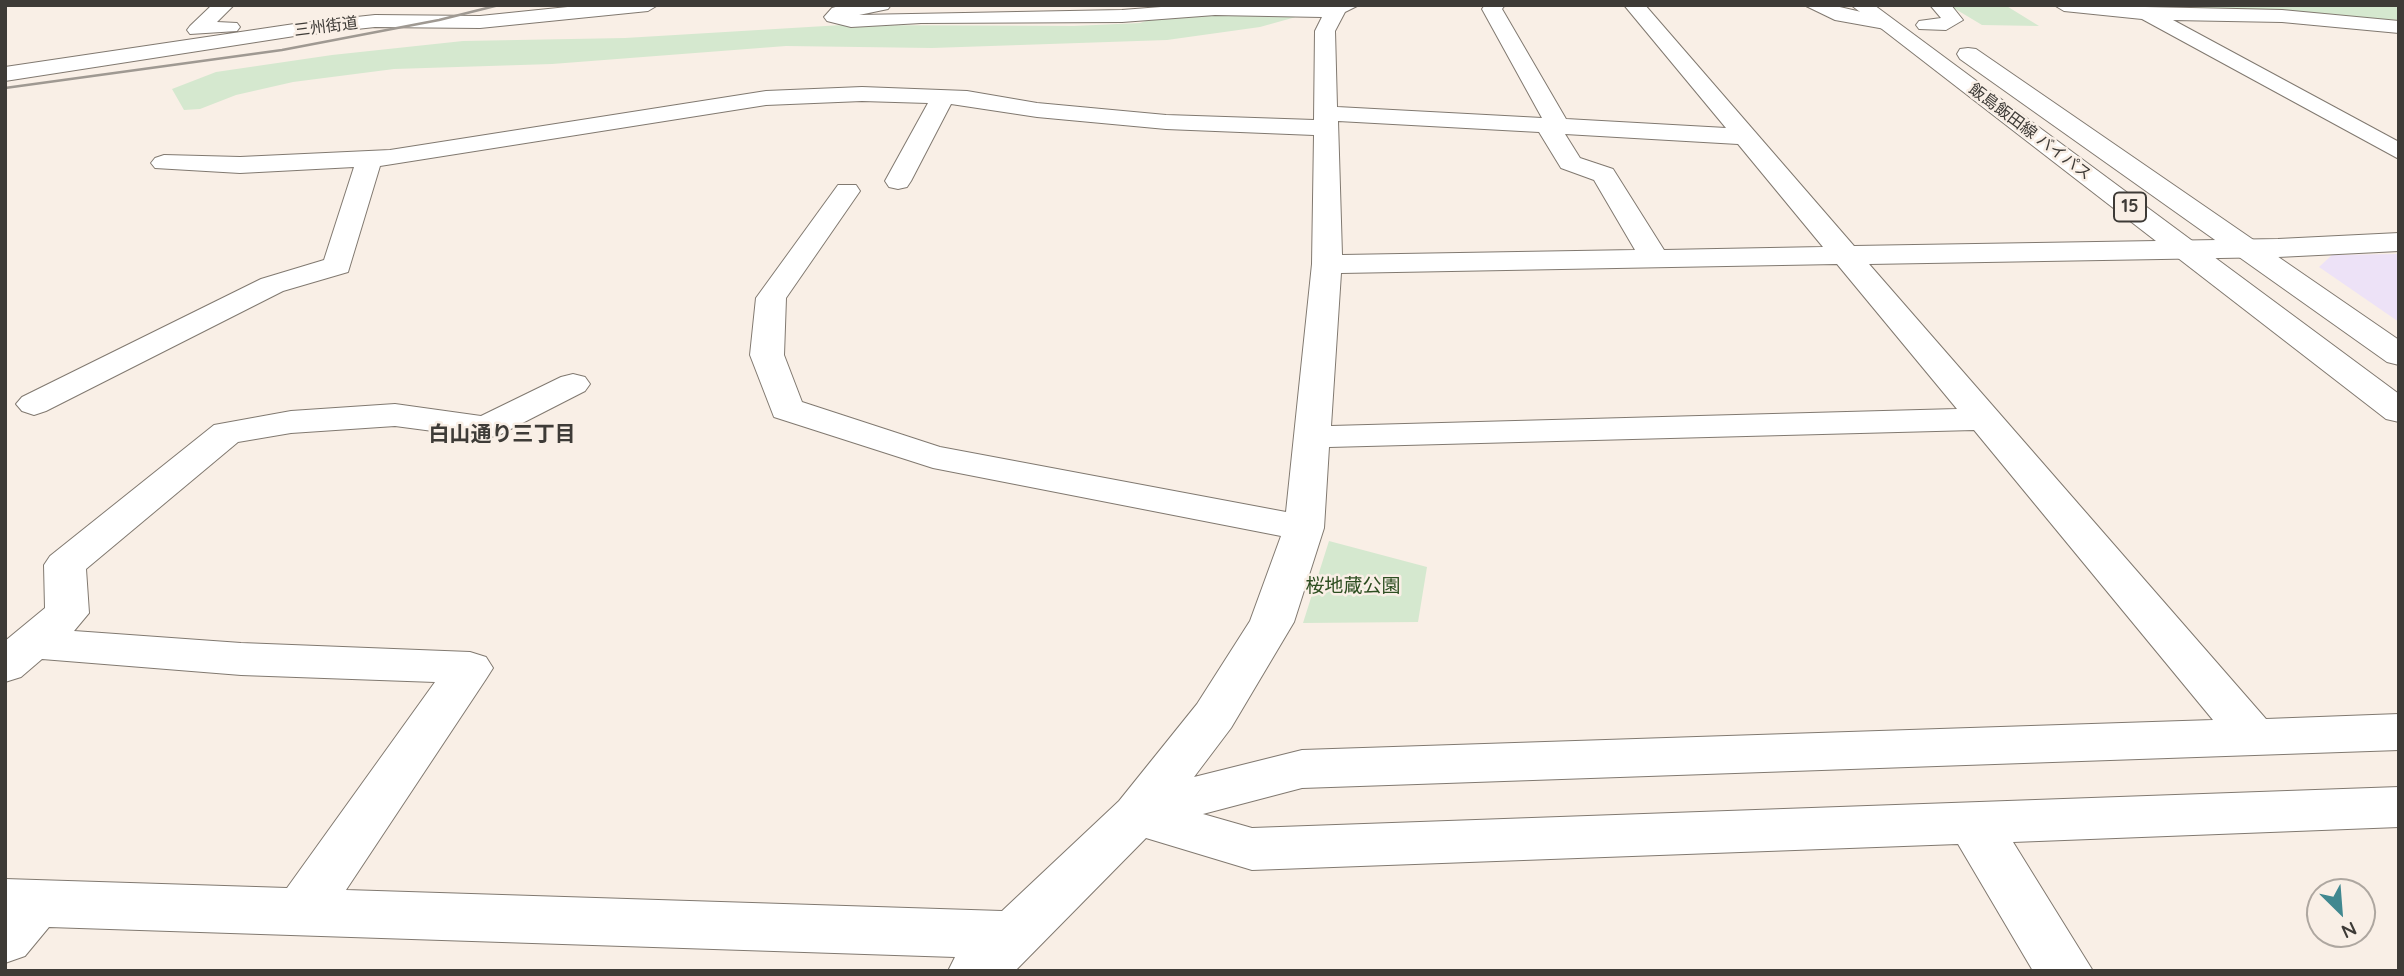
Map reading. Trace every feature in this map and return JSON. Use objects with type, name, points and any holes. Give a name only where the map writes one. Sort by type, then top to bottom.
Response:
[{"type":"street","points":[[224,5],[197,30],[426,11],[422,20]]},
{"type":"street","name":"三州街道","points":[[5,74],[300,29],[422,20],[480,22],[648,5]]},
{"type":"street","points":[[881,5],[839,12],[834,17],[851,21],[921,17],[1122,16],[1214,9],[1314,13],[1343,7]]},
{"type":"street","points":[[1495,5],[1492,9],[1570,163],[1604,175],[1655,259]]},
{"type":"street","points":[[1633,5],[2254,737]]},
{"type":"street","points":[[1814,5],[1835,14],[1891,14]]},
{"type":"street","name":"飯島飯田線 バイパス","points":[[1861,5],[1891,14],[1933,15],[2399,355]]},
{"type":"street","points":[[2064,5],[2147,14],[2282,16],[2399,27]]},
{"type":"street","points":[[15,915],[301,912],[995,953],[1137,815],[1214,716],[1272,622],[1304,528],[1327,264],[1325,31],[1343,7]]},
{"type":"street","name":"飯島飯田線 バイパス","points":[[1891,14],[2186,249],[2399,411]]},
{"type":"street","points":[[2147,14],[2399,152]]},
{"type":"street","points":[[164,163],[240,165],[370,159],[459,148],[766,98],[862,93],[943,98],[1166,122],[1324,120],[1552,125],[1747,137]]},
{"type":"street","points":[[898,181],[943,98]]},
{"type":"street","points":[[2365,133],[2399,133]]},
{"type":"street","points":[[34,404],[272,285],[337,266],[370,159]]},
{"type":"street","points":[[847,191],[771,298],[767,355],[787,409],[933,457],[1304,528]]},
{"type":"street","points":[[1327,264],[2249,248],[2399,242]]},
{"type":"street","points":[[19,654],[66,613],[65,565],[227,433],[291,422],[395,415],[486,427],[573,383]]},
{"type":"street","points":[[1310,437],[1984,419]]},
{"type":"street","points":[[19,654],[470,668],[301,912]]},
{"type":"street","points":[[1137,815],[1232,785],[1302,769],[2399,732]]},
{"type":"street","points":[[1137,815],[1252,849],[2399,807]]},
{"type":"street","points":[[1973,823],[2064,971]]},
{"type":"shaded area","points":[[2399,254],[2399,322],[2319,267],[2332,255]]},
{"type":"green space","points":[[1192,5],[1303,15],[1260,27],[1167,40],[932,48],[786,46],[552,64],[394,69],[293,82],[236,95],[200,109],[184,110],[172,89],[216,72],[332,55],[463,41],[625,38],[842,25],[1074,26],[1140,23]]},
{"type":"green space","points":[[2005,5],[2039,26],[1982,25],[1952,7]]},
{"type":"green space","points":[[2114,5],[2399,5],[2399,20],[2141,9]]},
{"type":"green space","name":"桜地蔵公園","points":[[1329,541],[1427,567],[1418,622],[1303,623]]},
{"type":"railway","points":[[5,88],[282,50],[439,20],[499,5]]},
{"type":"district","name":"白山通り三丁目","points":[[502,435]]}]
